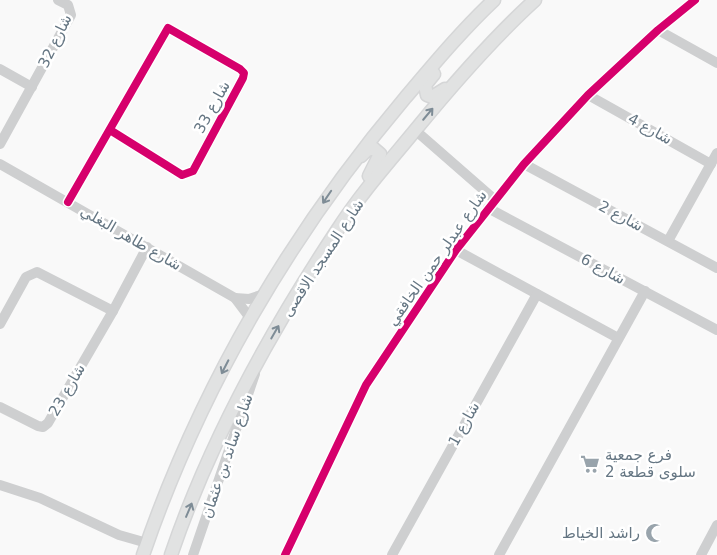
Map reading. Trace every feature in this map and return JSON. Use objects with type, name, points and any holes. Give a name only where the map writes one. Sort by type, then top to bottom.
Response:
[{"type":"main road","name":"شارع المسجد الاقصى","points":[[145,550],[189,438],[264,294],[347,170],[402,102],[472,22],[494,0]]},
{"type":"main road","name":"شارع المسجد الاقصى","points":[[171,555],[207,466],[261,357],[338,228],[460,77],[535,0]]},
{"type":"main road","points":[[460,77],[437,95],[432,97],[427,95],[425,85],[456,47],[472,22]]},
{"type":"main road","points":[[338,228],[380,154],[377,150],[367,150],[347,170]]},
{"type":"street","name":"شارع 32","points":[[0,144],[72,15],[68,5],[58,0]]},
{"type":"street","name":"شارع عبدلر حمن الخافقي","points":[[285,555],[366,385],[456,250],[524,164],[588,95],[658,30],[695,0]]},
{"type":"street","name":"شارع 33","points":[[68,202],[168,28],[244,73],[239,87],[188,175],[182,175],[110,130]]},
{"type":"street","points":[[658,30],[717,63]]},
{"type":"street","name":"شارع 32","points":[[0,69],[32,87]]},
{"type":"street","name":"شارع 4","points":[[588,95],[711,164]]},
{"type":"street","name":"شارع 6","points":[[416,130],[491,204],[717,330]]},
{"type":"street","points":[[668,241],[717,153]]},
{"type":"street","name":"شارع طاهر البغلي","points":[[0,164],[235,298],[250,318]]},
{"type":"street","name":"شارع 2","points":[[524,164],[717,268]]},
{"type":"street","name":"شارع 23","points":[[0,407],[38,426],[44,427],[48,423],[113,311],[147,247]]},
{"type":"street","points":[[456,250],[618,338]]},
{"type":"street","points":[[0,324],[26,277],[37,272],[113,311]]},
{"type":"street","points":[[499,555],[645,291]]},
{"type":"street","points":[[235,298],[249,299],[264,294]]},
{"type":"street","name":"شارع 1","points":[[392,555],[537,294]]},
{"type":"street","name":"شارع ساند بن عثمان","points":[[194,555],[261,357]]},
{"type":"street","points":[[0,485],[40,498],[119,535],[145,550]]},
{"type":"street","points":[[700,555],[717,524]]},
{"type":"cycle path","points":[[285,555],[366,385],[456,250],[524,164],[588,95],[658,30],[695,0]]},
{"type":"cycle path","points":[[68,202],[168,28],[244,73],[193,171],[182,175],[110,130]]},
{"type":"place","name":"فرع جمعية سلوى قطعة 2","points":[[590,464]]},
{"type":"place","name":"راشد الخياط","points":[[655,533]]}]
